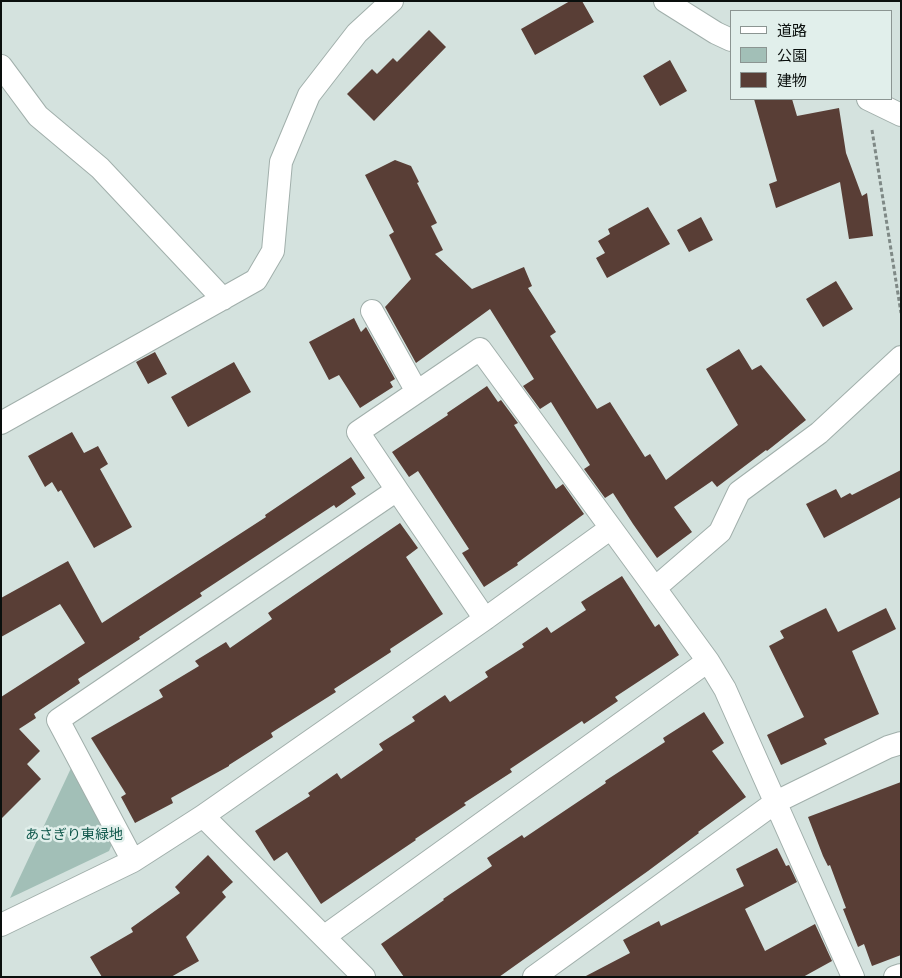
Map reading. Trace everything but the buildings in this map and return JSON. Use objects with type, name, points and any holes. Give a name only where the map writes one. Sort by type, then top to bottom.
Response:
[{"type":"street","points":[[1,423],[256,280],[273,251],[281,162],[309,95],[357,33],[392,1]]},
{"type":"street","points":[[665,1],[716,34],[730,40]]},
{"type":"street","points":[[1,66],[38,116],[100,168],[223,299]]},
{"type":"street","points":[[870,100],[901,115]]},
{"type":"street","points":[[372,311],[417,392]]},
{"type":"street","points":[[485,619],[358,432],[480,349],[708,661],[725,689],[853,977]]},
{"type":"street","points":[[655,588],[720,532],[738,492],[818,433],[901,357]]},
{"type":"street","points":[[133,861],[58,720],[397,490]]},
{"type":"street","points":[[1,925],[133,861],[204,816],[485,619],[611,528]]},
{"type":"street","points":[[325,936],[708,661]]},
{"type":"street","points":[[534,977],[776,802],[888,747],[901,743]]},
{"type":"street","points":[[204,816],[364,977]]},
{"type":"street","points":[[895,977],[901,975]]},
{"type":"path","points":[[872,128],[901,312]]},
{"type":"green space","name":"あさぎり東緑地","points":[[73,764],[113,842],[109,851],[10,898]]}]
